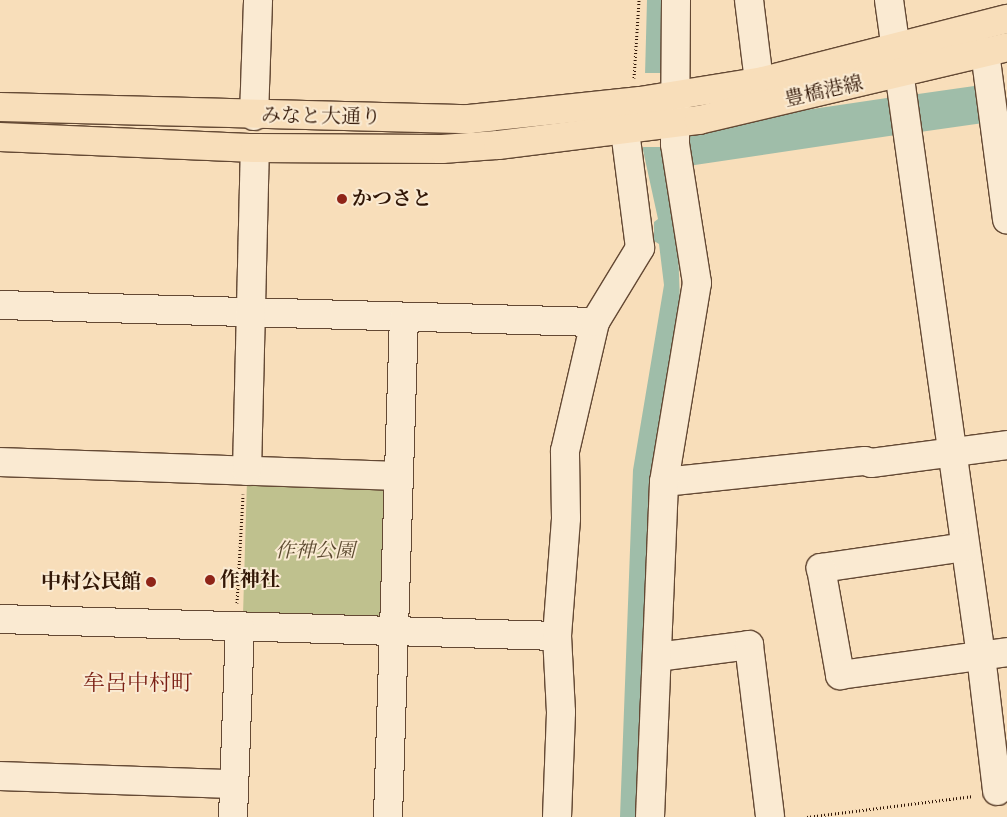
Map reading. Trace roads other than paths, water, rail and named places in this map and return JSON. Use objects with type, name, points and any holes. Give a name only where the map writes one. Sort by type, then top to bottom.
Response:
[{"type":"main road","name":"豊橋港線","points":[[632,130],[670,125],[899,62],[1007,19]]},
{"type":"main road","name":"豊橋港線","points":[[658,91],[759,82],[899,62],[1000,55]]},
{"type":"main road","name":"みなと大通り","points":[[0,108],[254,116],[469,119],[658,91]]},
{"type":"main road","name":"みなと大通り","points":[[0,137],[255,148],[451,149],[632,130]]},
{"type":"street","points":[[254,116],[258,0]]},
{"type":"street","points":[[650,817],[664,482],[697,282],[670,125],[658,91],[676,0]]},
{"type":"street","points":[[749,0],[759,82]]},
{"type":"street","points":[[889,0],[965,547],[994,654],[988,793]]},
{"type":"street","points":[[1000,55],[1007,220]]},
{"type":"street","points":[[557,817],[561,712],[557,636],[566,518],[565,452],[595,322],[640,248],[632,130]]},
{"type":"street","points":[[245,471],[255,148]]},
{"type":"street","points":[[0,305],[595,322]]},
{"type":"street","points":[[388,817],[404,317]]},
{"type":"street","points":[[664,482],[951,454],[1007,445]]},
{"type":"street","points":[[0,462],[399,476]]},
{"type":"street","points":[[965,547],[821,568],[840,675],[994,654]]},
{"type":"street","points":[[0,619],[557,636]]},
{"type":"street","points":[[233,817],[238,626]]},
{"type":"street","points":[[657,657],[749,645],[770,817]]},
{"type":"street","points":[[0,776],[234,784]]},
{"type":"waterway","points":[[912,114],[982,104]]},
{"type":"waterway","points":[[687,147],[895,116]]},
{"type":"place","name":"かつさと","points":[[342,199]]},
{"type":"place","name":"作神社","points":[[210,580]]},
{"type":"place","name":"中村公民館","points":[[151,582]]},
{"type":"district","name":"牟呂中村町","points":[[138,685]]},
{"type":"park label","name":"作神公園","points":[[315,551]]}]
